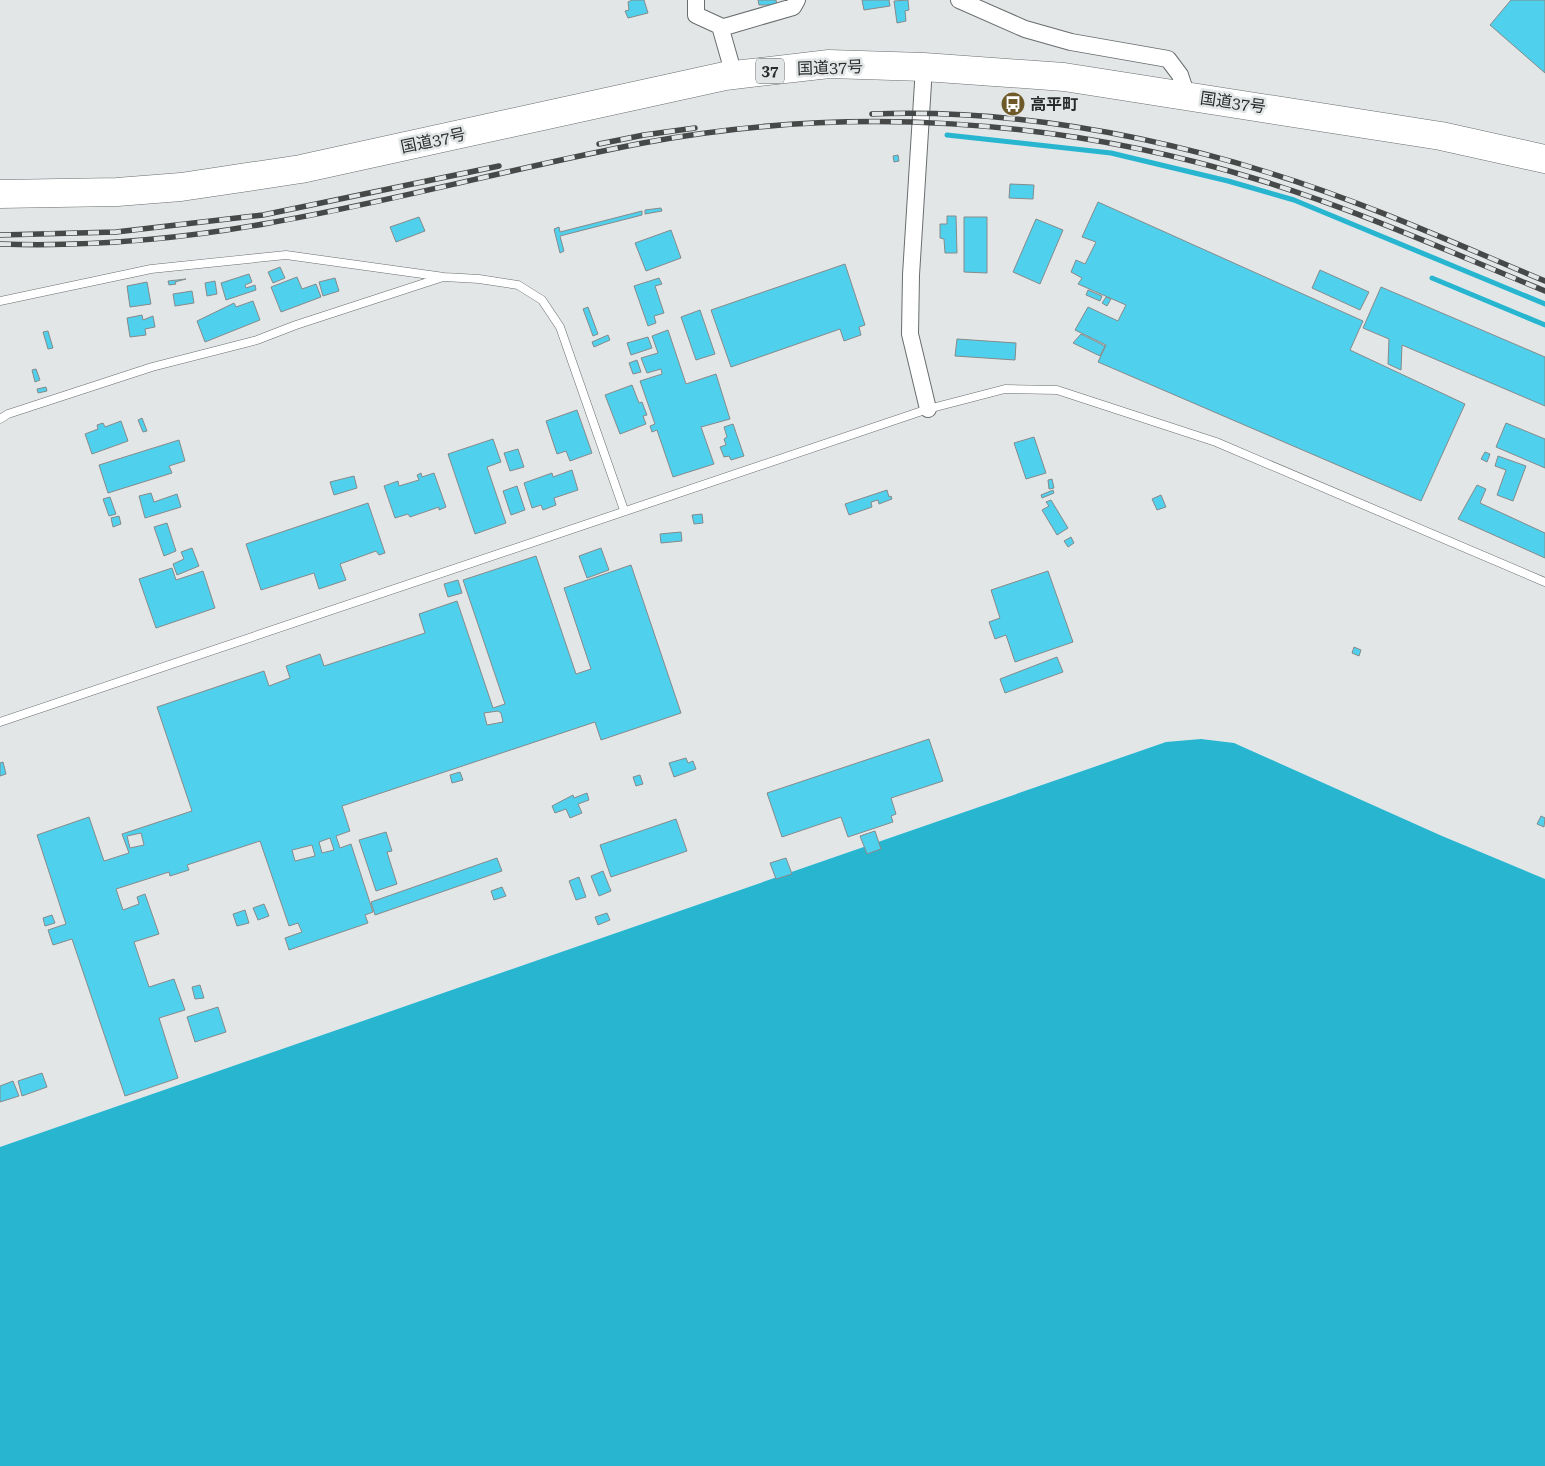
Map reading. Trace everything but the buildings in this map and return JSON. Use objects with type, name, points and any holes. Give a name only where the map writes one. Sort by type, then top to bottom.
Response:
[{"type":"highway","name":"国道37号","points":[[0,194],[117,192],[181,187],[301,169],[734,75],[829,64],[924,67],[1064,77],[1441,136],[1545,159]]},
{"type":"street","points":[[696,0],[696,15],[720,26],[734,75]]},
{"type":"street","points":[[721,28],[793,7],[797,0]]},
{"type":"street","points":[[959,0],[1025,29],[1071,42],[1168,59],[1180,76],[1187,96]]},
{"type":"street","points":[[924,67],[911,275],[910,334],[928,409]]},
{"type":"lane","points":[[0,301],[151,269],[286,255],[444,277],[479,279],[518,285],[542,300],[560,328],[624,510]]},
{"type":"lane","points":[[0,419],[8,414],[152,367],[257,340],[444,277]]},
{"type":"lane","points":[[0,722],[928,409],[1005,389],[1058,390],[1216,442],[1545,582]]},
{"type":"water","points":[[1201,739],[1234,743],[1442,836],[1545,879],[1545,1466],[0,1466],[0,1147],[1166,742]]},
{"type":"waterway","points":[[947,135],[1111,153],[1228,181],[1294,200],[1545,304]]},
{"type":"waterway","points":[[1432,278],[1545,325]]},
{"type":"railway","points":[[872,114],[923,113],[1024,120],[1123,135],[1173,146],[1305,184],[1409,224],[1545,281]]},
{"type":"railway","points":[[0,244],[34,245],[135,241],[236,229],[363,205],[596,152],[720,131],[797,124],[874,122],[951,124],[1028,131],[1105,142],[1181,158],[1256,179],[1366,217],[1545,291]]},
{"type":"railway","points":[[599,144],[695,128]]},
{"type":"railway","points":[[0,235],[116,232],[263,215],[499,166]]},
{"type":"place","name":"高平町","points":[[1013,104]]}]
